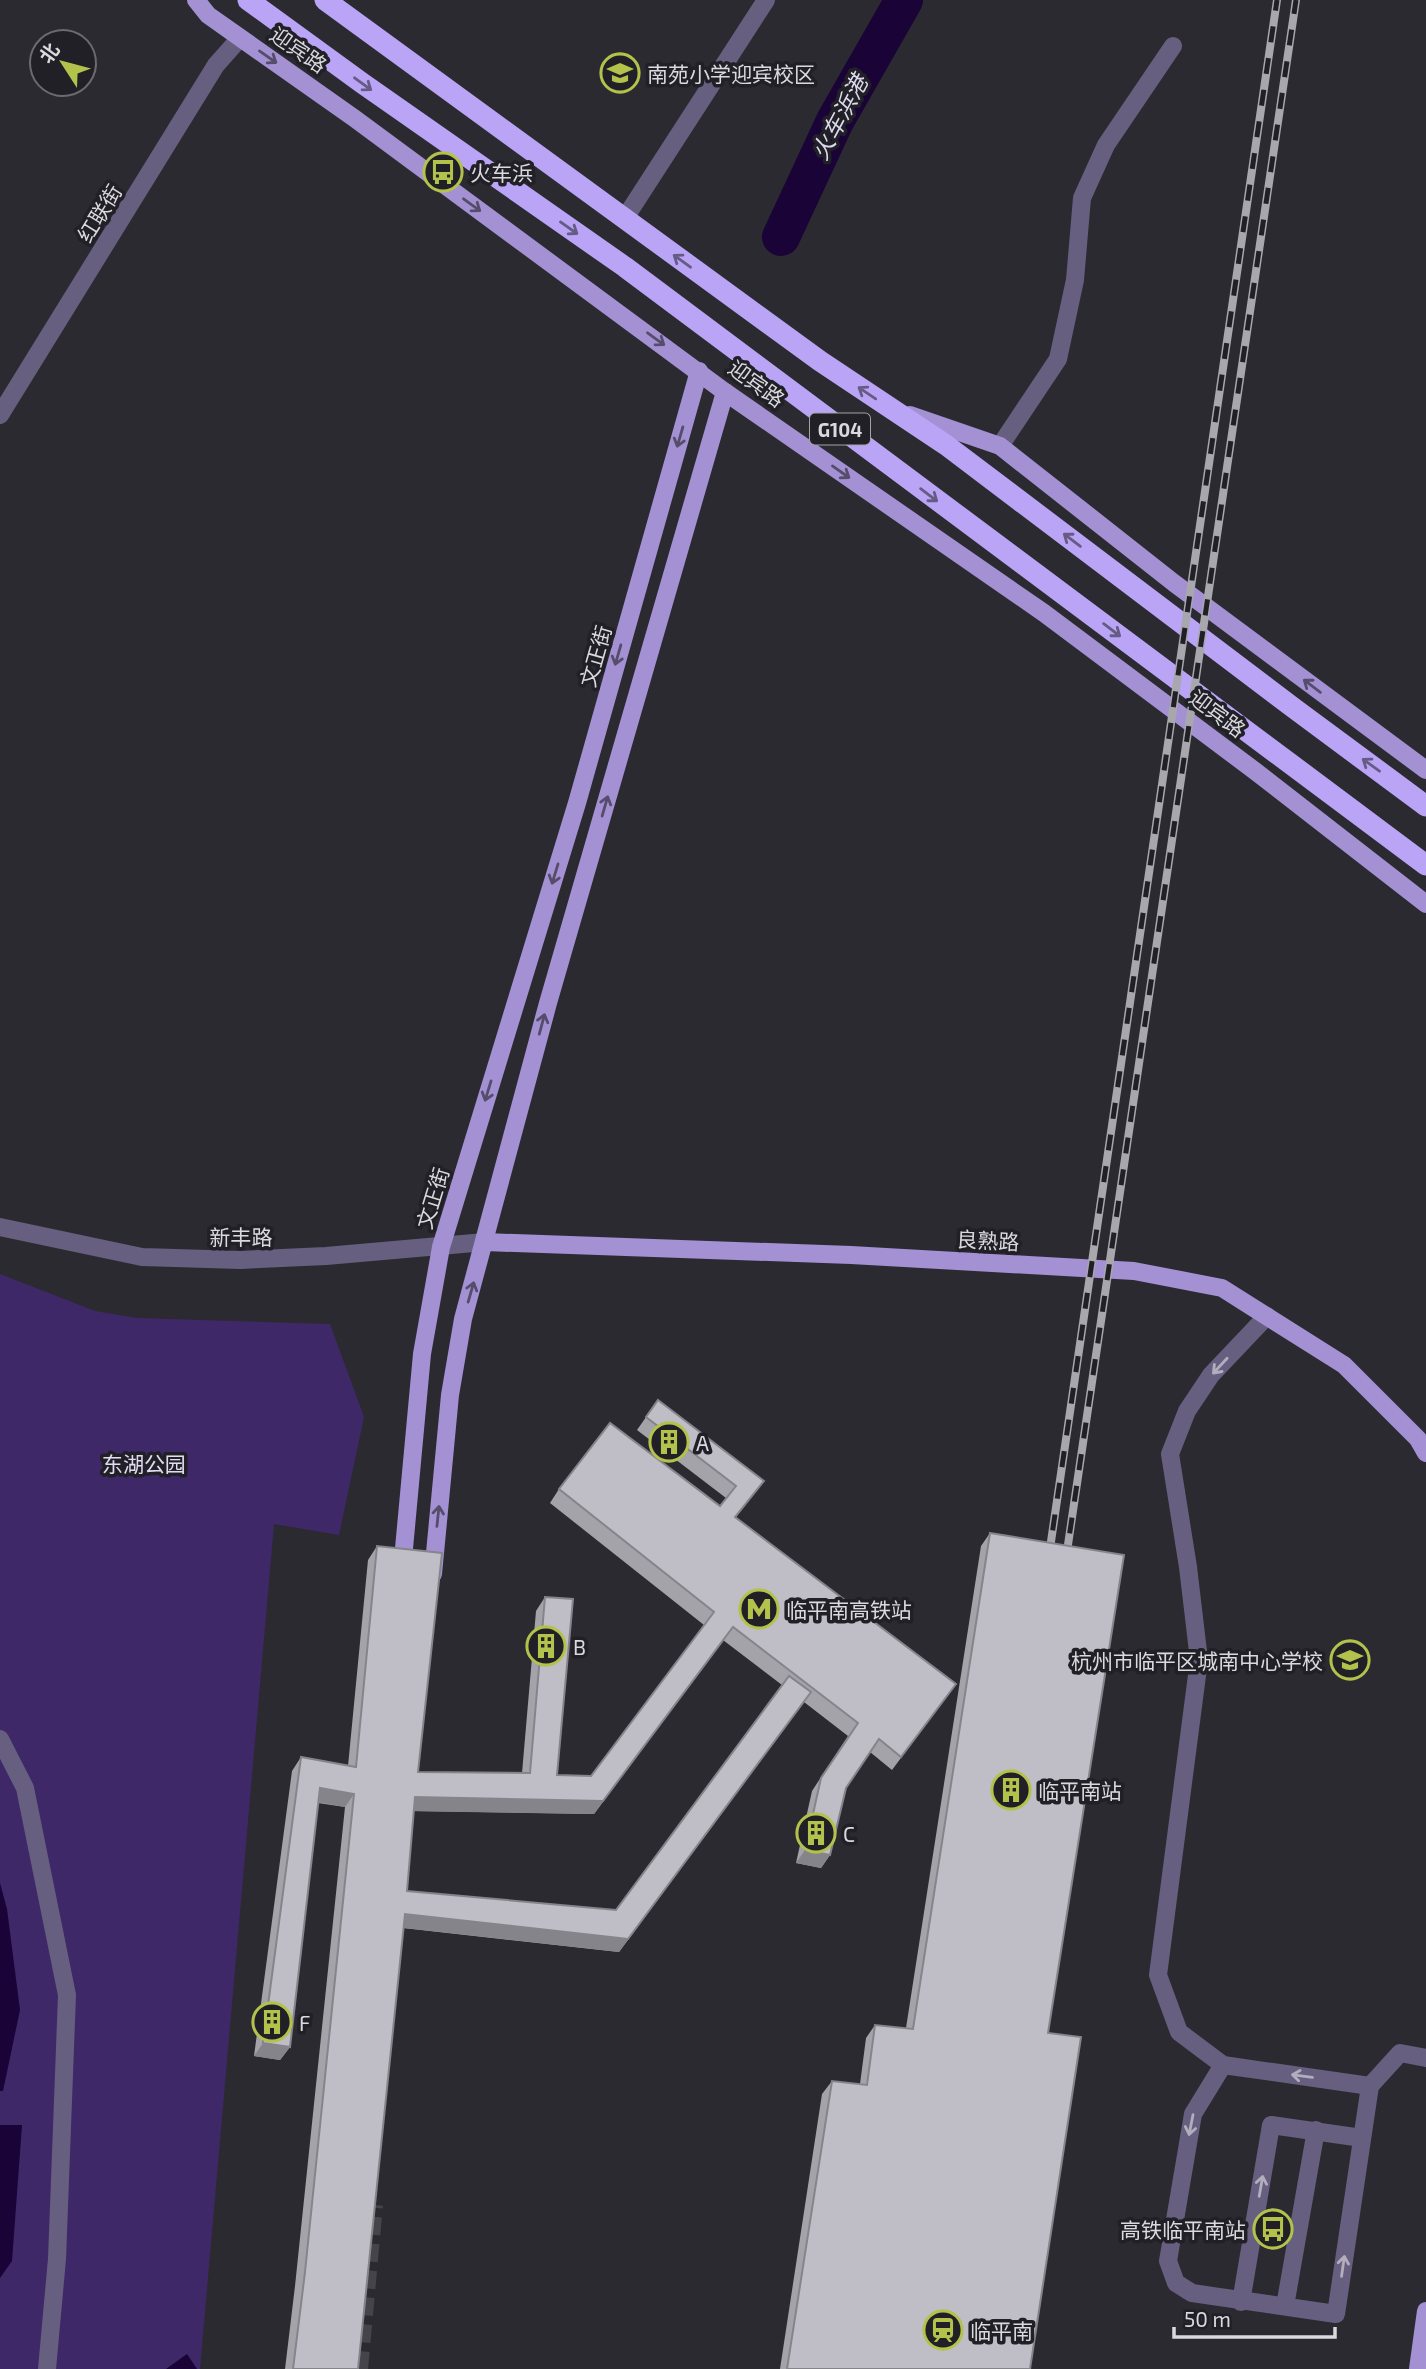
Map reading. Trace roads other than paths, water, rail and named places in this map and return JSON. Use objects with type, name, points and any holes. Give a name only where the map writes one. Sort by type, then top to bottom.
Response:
[{"type":"highway","name":"迎宾路","points":[[248,0],[625,267],[1426,865]]},
{"type":"highway","name":"G104","points":[[325,0],[820,362],[946,445],[1426,806]]},
{"type":"main road","name":"迎宾路","points":[[196,0],[208,15],[726,392],[1044,613],[1255,771],[1426,904]]},
{"type":"main road","name":"文正街","points":[[401,1583],[422,1354],[441,1247],[573,816],[699,371]]},
{"type":"main road","points":[[432,1588],[450,1395],[463,1319],[548,1003],[726,392]]},
{"type":"main road","points":[[891,409],[1000,446],[1174,583],[1426,770]]},
{"type":"main road","name":"良熟路","points":[[485,1242],[851,1255],[1134,1271],[1222,1288],[1344,1365],[1418,1440],[1426,1453]]},
{"type":"main road","points":[[1418,2369],[1426,2311]]},
{"type":"street","points":[[625,218],[766,0]]},
{"type":"street","name":"红联街","points":[[0,415],[216,65],[240,38]]},
{"type":"street","points":[[1000,446],[1058,359],[1075,280],[1082,198],[1106,145],[1173,46]]},
{"type":"street","name":"新丰路","points":[[0,1227],[142,1257],[240,1261],[485,1242]]},
{"type":"street","points":[[1267,1317],[1211,1375],[1187,1411],[1170,1454],[1199,1660],[1158,1975],[1179,2032],[1223,2065],[1370,2085]]},
{"type":"street","points":[[0,1738],[25,1787],[67,1995],[57,2259],[47,2369]]},
{"type":"street","points":[[1223,2065],[1193,2114],[1168,2261],[1176,2283],[1192,2293],[1336,2314],[1370,2085],[1400,2053],[1426,2058]]},
{"type":"street","points":[[1241,2302],[1271,2125],[1362,2138]]},
{"type":"street","points":[[1285,2306],[1316,2130]]},
{"type":"waterway","name":"火车浜港","points":[[781,237],[835,121],[904,0]]},
{"type":"tunnel","points":[[359,2369],[374,2205]]},
{"type":"railway","points":[[1048,1562],[1277,0]]},
{"type":"railway","points":[[1065,1565],[1296,0]]},
{"type":"place","name":"南苑小学迎宾校区","points":[[620,73]]},
{"type":"place","name":"火车浜","points":[[443,172]]},
{"type":"place","name":"A","points":[[669,1442]]},
{"type":"place","name":"临平南高铁站","points":[[759,1609]]},
{"type":"place","name":"B","points":[[546,1646]]},
{"type":"place","name":"杭州市临平区城南中心学校","points":[[1350,1660]]},
{"type":"place","name":"临平南站","points":[[1011,1790]]},
{"type":"place","name":"C","points":[[816,1833]]},
{"type":"place","name":"F","points":[[272,2022]]},
{"type":"place","name":"高铁临平南站","points":[[1273,2229]]},
{"type":"place","name":"临平南","points":[[943,2330]]},
{"type":"park label","name":"东湖公园","points":[[144,1463]]}]
